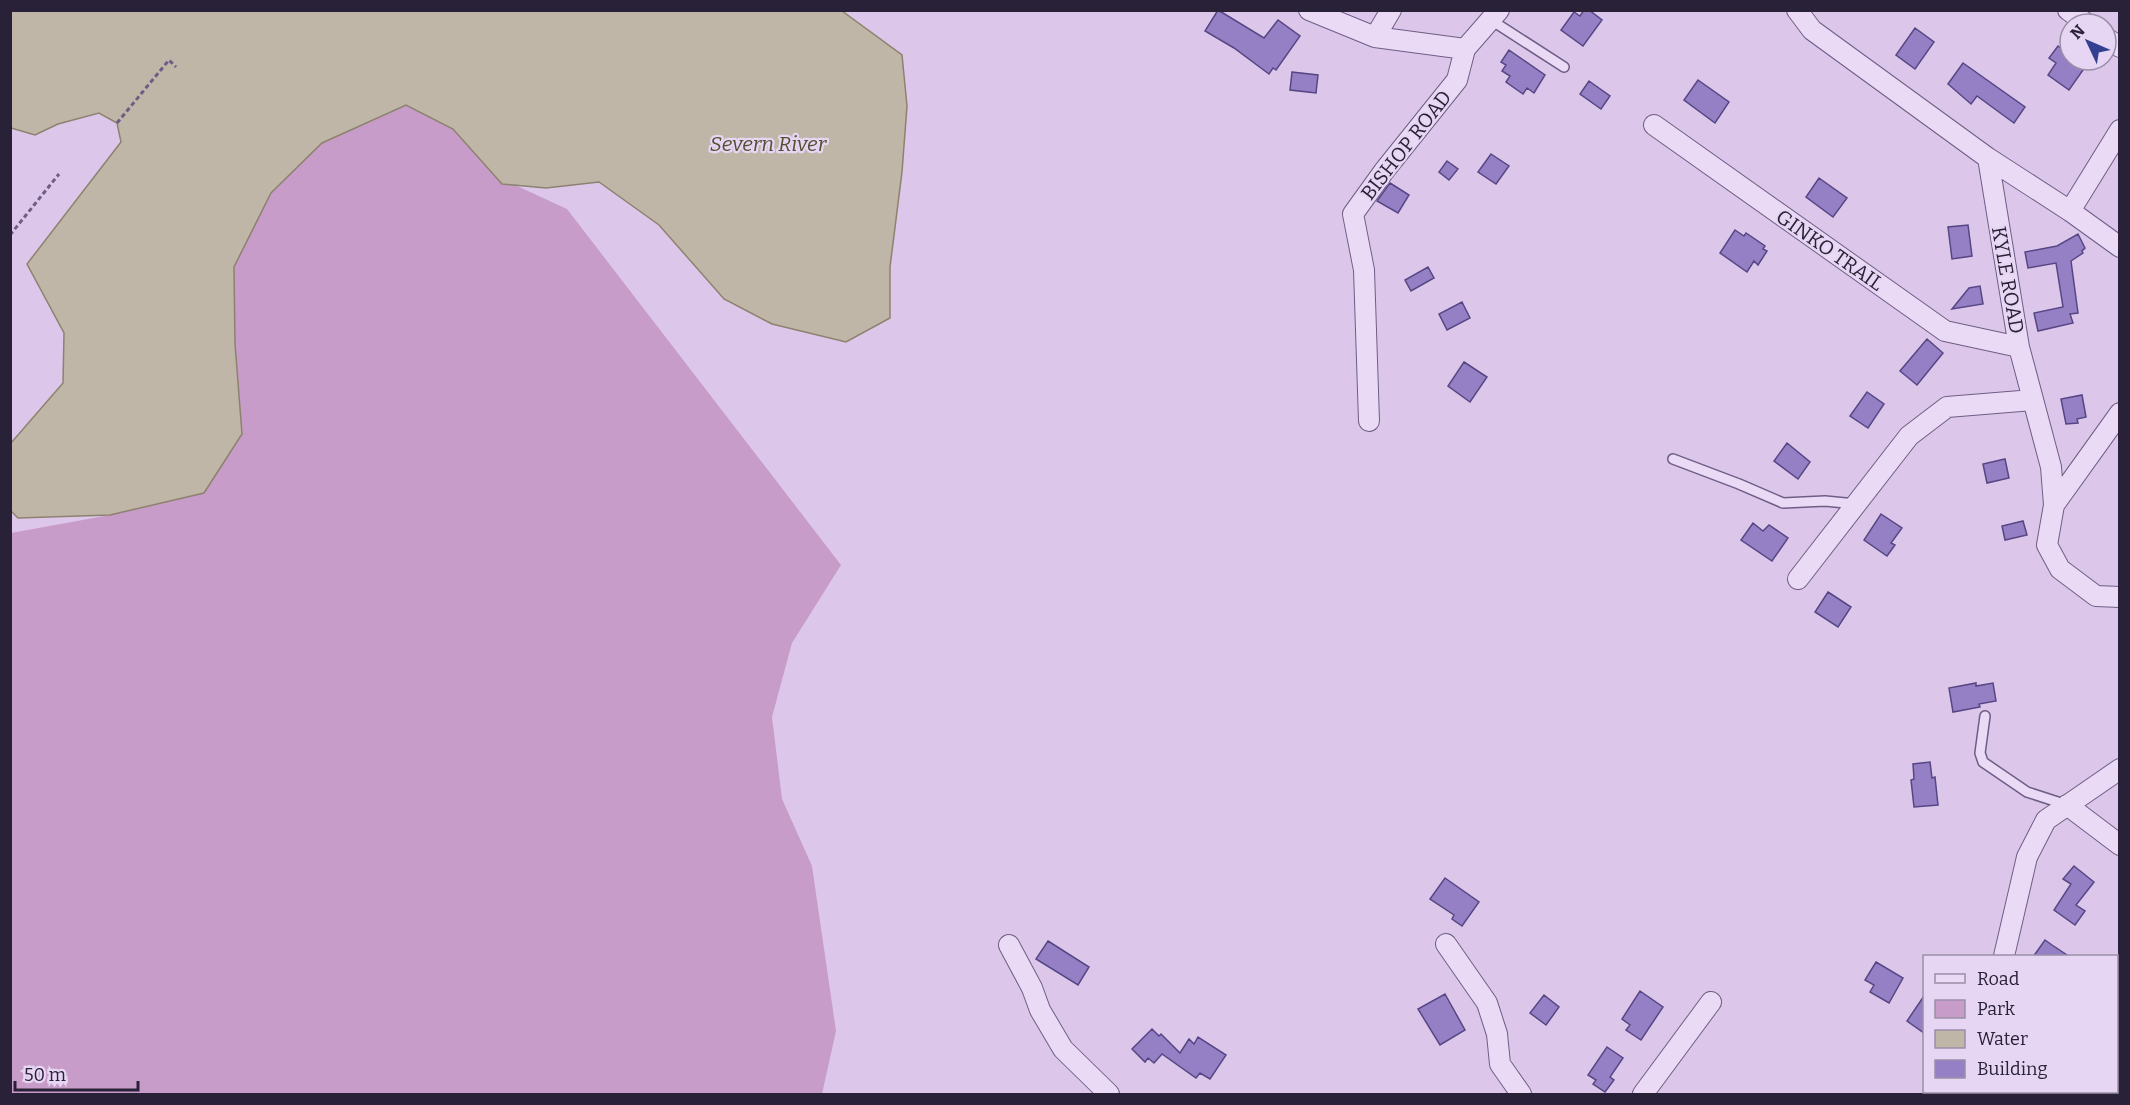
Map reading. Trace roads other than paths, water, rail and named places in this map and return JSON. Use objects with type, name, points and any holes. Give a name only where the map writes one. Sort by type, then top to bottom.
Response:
[{"type":"street","points":[[1309,10],[1375,37],[1465,49],[1495,15]]},
{"type":"street","points":[[1375,37],[1391,10]]},
{"type":"street","points":[[1797,10],[1812,30],[1988,158],[2070,211],[2120,247]]},
{"type":"street","name":"BISHOP ROAD","points":[[1369,421],[1364,270],[1353,213],[1457,80],[1465,49]]},
{"type":"street","name":"GINKO TRAIL","points":[[1654,125],[1945,331],[2019,347]]},
{"type":"street","points":[[2070,211],[2120,130]]},
{"type":"street","name":"KYLE ROAD","points":[[1988,158],[2019,347],[2050,467],[2054,505],[2048,545],[2060,569],[2096,596],[2120,597]]},
{"type":"street","points":[[1798,579],[1909,436],[1947,407],[2033,400]]},
{"type":"street","points":[[2054,505],[2120,413]]},
{"type":"street","points":[[2004,955],[2027,857],[2046,820],[2120,769]]},
{"type":"street","points":[[2067,805],[2120,845]]},
{"type":"street","points":[[1446,944],[1487,1003],[1497,1034],[1500,1064],[1521,1095]]},
{"type":"street","points":[[1009,945],[1032,988],[1040,1010],[1063,1049],[1109,1095]]},
{"type":"street","points":[[1643,1095],[1711,1002]]},
{"type":"lane","points":[[1495,15],[1564,67]]},
{"type":"lane","points":[[1673,459],[1783,503],[1825,501],[1856,504]]},
{"type":"lane","points":[[1985,716],[1980,753],[1983,762],[2027,792],[2067,805]]},
{"type":"water","name":"Severn River","points":[[10,11],[842,11],[902,55],[907,106],[902,172],[890,267],[890,318],[846,342],[772,324],[724,299],[659,225],[599,182],[546,188],[502,184],[453,129],[406,105],[322,143],[271,193],[234,267],[235,344],[242,434],[204,493],[110,515],[18,518],[11,511],[11,443],[63,383],[64,333],[27,264],[121,142],[117,123],[99,113],[58,124],[35,135],[11,128]]}]
